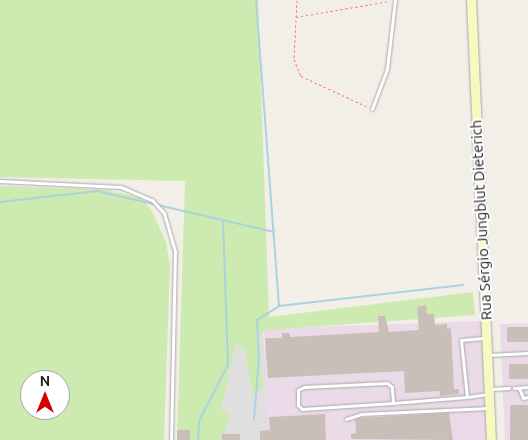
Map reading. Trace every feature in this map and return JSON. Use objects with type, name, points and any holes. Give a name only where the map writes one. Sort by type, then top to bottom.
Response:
[{"type":"street","name":"Rua Sérgio Jungblut Dieterich","points":[[471,0],[491,440]]},
{"type":"lane","points":[[372,109],[388,69],[394,0]]},
{"type":"lane","points":[[0,181],[122,187],[152,200],[164,213],[175,251],[171,440]]},
{"type":"lane","points":[[468,398],[461,340],[487,338]]},
{"type":"lane","points":[[488,355],[528,353]]},
{"type":"lane","points":[[393,403],[392,387],[387,383],[304,387],[298,390],[298,405],[302,409],[393,403],[468,398],[489,391],[509,388]]},
{"type":"lane","points":[[514,388],[528,387]]},
{"type":"lane","points":[[519,388],[523,398],[528,398]]},
{"type":"lane","points":[[346,419],[361,414],[490,408]]},
{"type":"path","points":[[297,0],[294,59],[301,76],[372,109]]},
{"type":"path","points":[[295,17],[394,0]]},
{"type":"shaded area","points":[[256,236],[271,440],[177,440]]},
{"type":"shaded area","points":[[483,321],[487,440],[268,440],[264,329]]},
{"type":"shaded area","points":[[528,323],[528,440],[505,440],[500,324]]},
{"type":"green space","points":[[0,0],[258,0],[269,317],[473,292],[475,315],[269,330],[257,335],[263,389],[252,395],[245,350],[236,344],[221,409],[229,414],[225,434],[220,440],[177,440],[185,181],[0,177]]},
{"type":"green space","points":[[0,186],[107,190],[141,198],[152,211],[166,242],[170,266],[164,440],[0,440]]},
{"type":"building","points":[[426,305],[427,314],[434,314],[435,325],[447,324],[447,329],[451,328],[454,389],[459,389],[459,394],[440,396],[440,391],[405,393],[404,371],[268,378],[265,338],[282,338],[282,333],[290,333],[290,337],[379,332],[378,316],[385,316],[389,332],[419,330],[417,307]]},
{"type":"building","points":[[507,327],[528,327],[528,342],[507,342]]},
{"type":"building","points":[[509,364],[528,364],[528,379],[509,379]]},
{"type":"building","points":[[510,405],[528,405],[528,440],[510,440]]},
{"type":"building","points":[[449,413],[453,440],[351,439],[351,434],[356,433],[355,420],[359,418]]},
{"type":"building","points":[[325,414],[326,440],[260,440],[260,431],[270,430],[269,417]]},
{"type":"building","points":[[177,430],[190,430],[190,440],[177,440]]},
{"type":"building","points":[[222,434],[240,434],[240,440],[222,440]]},
{"type":"waterway","points":[[256,0],[279,306],[463,285]]},
{"type":"waterway","points":[[0,202],[97,191],[274,232]]},
{"type":"waterway","points":[[198,440],[199,421],[228,365],[223,220]]},
{"type":"waterway","points":[[254,419],[259,358],[257,320],[279,306]]}]
